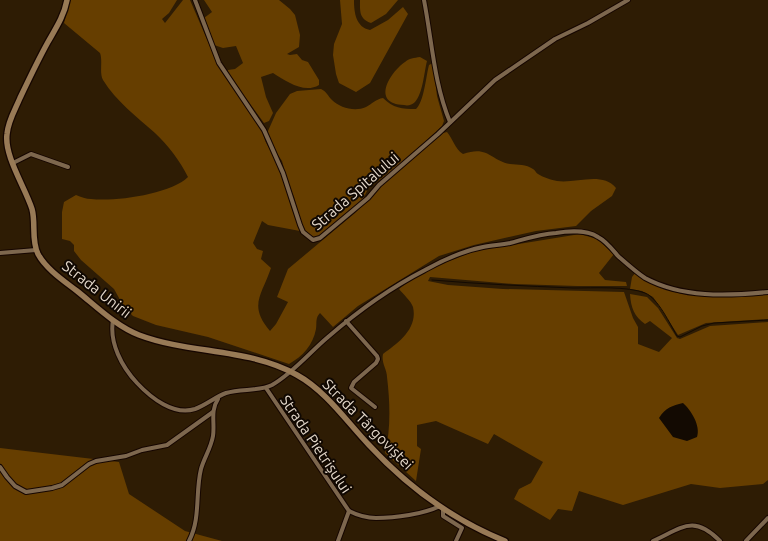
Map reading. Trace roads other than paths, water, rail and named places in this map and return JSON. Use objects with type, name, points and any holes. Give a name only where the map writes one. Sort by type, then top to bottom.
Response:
[{"type":"main road","points":[[36,250],[33,211],[13,163],[8,146],[8,128],[37,62],[60,21],[67,0]]},
{"type":"main road","name":"Strada Unirii","points":[[36,250],[59,277],[127,329],[145,337],[240,356],[290,372]]},
{"type":"main road","name":"Strada Târgoviștei","points":[[290,372],[314,387],[395,472],[442,508],[505,541]]},
{"type":"street","name":"Strada Spitalului","points":[[195,0],[219,63],[264,130],[283,173],[303,232],[313,240],[320,238],[357,208],[495,80],[555,39],[628,0]]},
{"type":"street","points":[[424,0],[442,104],[450,122]]},
{"type":"street","points":[[13,163],[31,154],[68,167]]},
{"type":"street","name":"Strada Pietrișului","points":[[113,320],[114,341],[123,366],[145,392],[177,411],[194,409],[236,390],[266,388],[290,372],[346,322],[398,285],[443,261],[482,247],[555,233],[575,232],[598,236],[619,257],[645,277],[673,290],[729,295],[768,292]]},
{"type":"street","points":[[0,253],[36,250]]},
{"type":"street","points":[[346,322],[377,356],[378,360],[376,363],[354,382],[352,388],[375,407]]},
{"type":"street","name":"Strada Pietrișului","points":[[266,388],[349,512],[375,518],[442,508]]},
{"type":"street","points":[[189,541],[196,525],[198,485],[201,468],[213,436],[214,405],[219,398]]},
{"type":"street","points":[[0,467],[15,486],[26,492],[52,488],[62,485],[89,464],[96,461],[126,456],[167,444],[213,412]]},
{"type":"street","points":[[442,508],[443,516],[462,528]]},
{"type":"street","name":"Strada Pietrișului","points":[[338,541],[349,512]]},
{"type":"street","points":[[746,541],[768,518]]},
{"type":"street","points":[[456,541],[464,521]]},
{"type":"street","points":[[653,541],[682,526],[693,525],[703,528],[720,541]]},
{"type":"waterway","points":[[432,280],[573,288],[620,288],[638,291],[645,293],[654,300],[677,336],[680,337],[702,326],[714,323],[768,320]]}]
